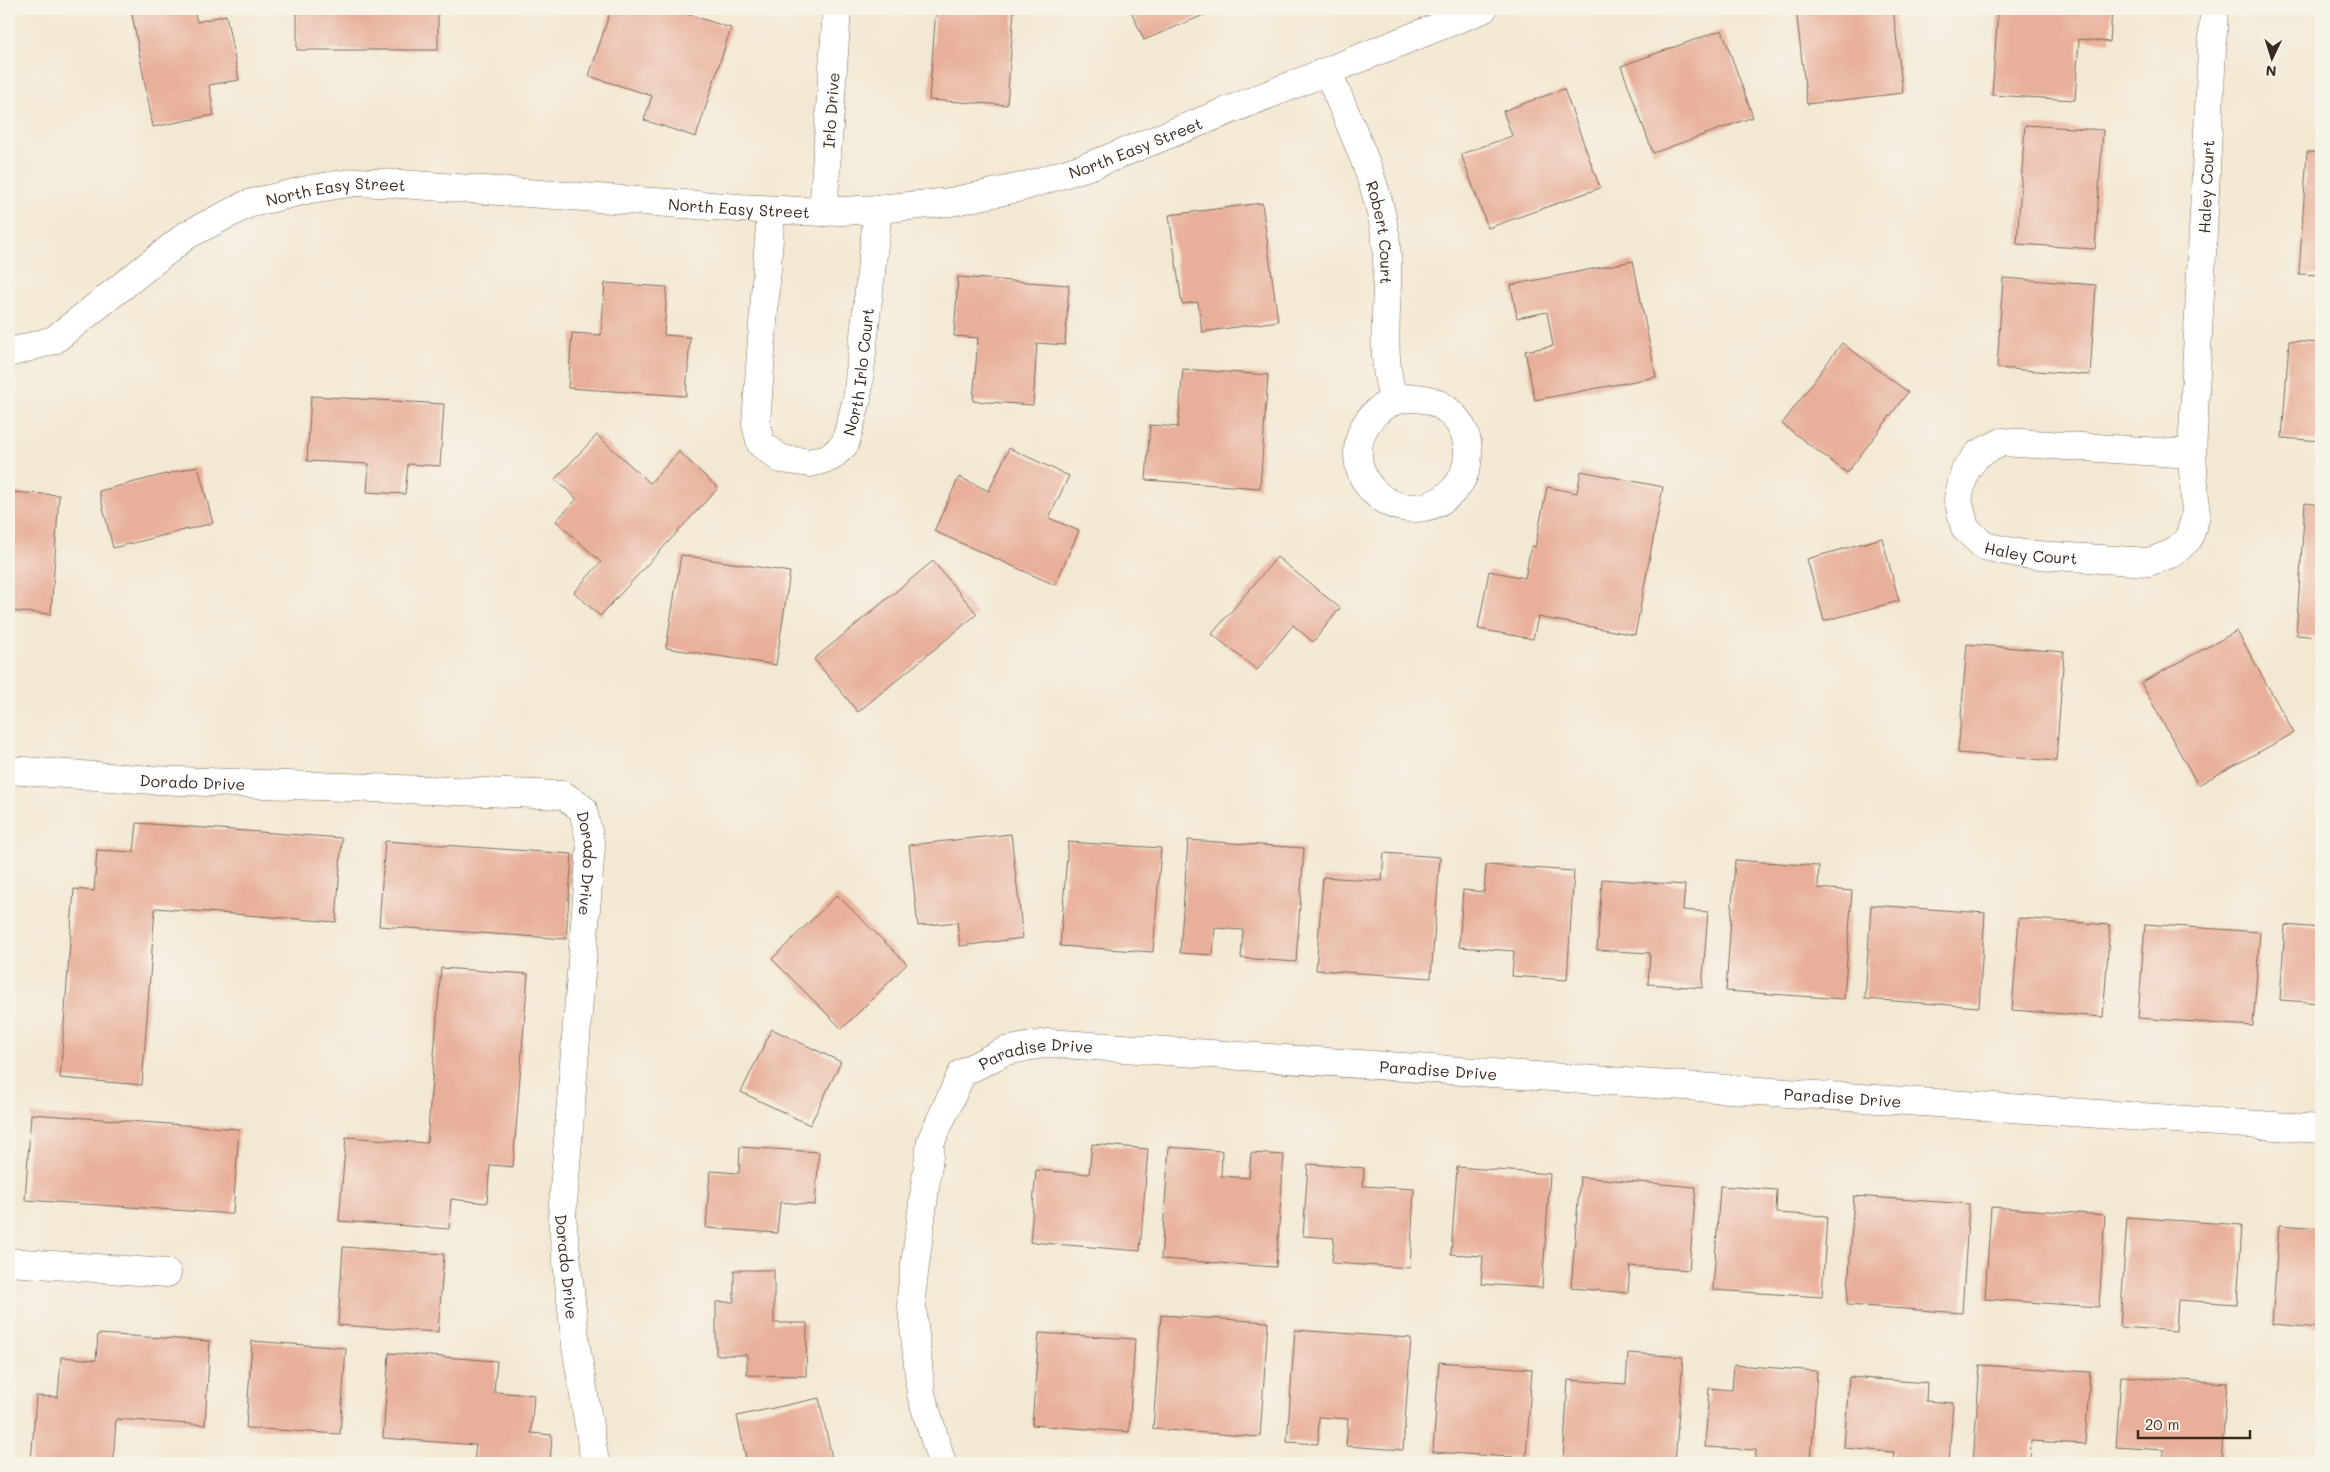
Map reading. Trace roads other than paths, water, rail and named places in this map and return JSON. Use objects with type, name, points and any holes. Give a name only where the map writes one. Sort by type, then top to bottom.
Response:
[{"type":"street","name":"Irlo Drive","points":[[823,212],[837,9]]},
{"type":"street","name":"North Easy Street","points":[[9,353],[54,340],[187,235],[248,204],[311,189],[356,182],[823,212],[950,202],[987,195],[1058,177],[1125,153],[1483,9]]},
{"type":"street","name":"Haley Court","points":[[2192,454],[2002,442],[1978,454],[1965,471],[1958,498],[1965,528],[1984,546],[2022,554],[2149,562],[2173,553],[2189,538],[2196,514],[2192,454],[2214,9]]},
{"type":"street","name":"Robert Court","points":[[1328,72],[1369,176],[1385,233],[1388,280],[1385,352],[1389,384],[1394,401]]},
{"type":"street","name":"North Irlo Court","points":[[771,210],[756,424],[761,444],[781,459],[810,463],[831,457],[845,444],[857,399],[878,209]]},
{"type":"street","name":"Dorado Drive","points":[[9,770],[153,780],[563,795],[583,809],[591,846],[562,1217],[576,1346],[595,1463]]},
{"type":"street","name":"Paradise Drive","points":[[942,1463],[921,1394],[911,1297],[930,1140],[962,1073],[1005,1051],[1048,1043],[2321,1129]]},
{"type":"street","points":[[9,1262],[167,1273]]}]
